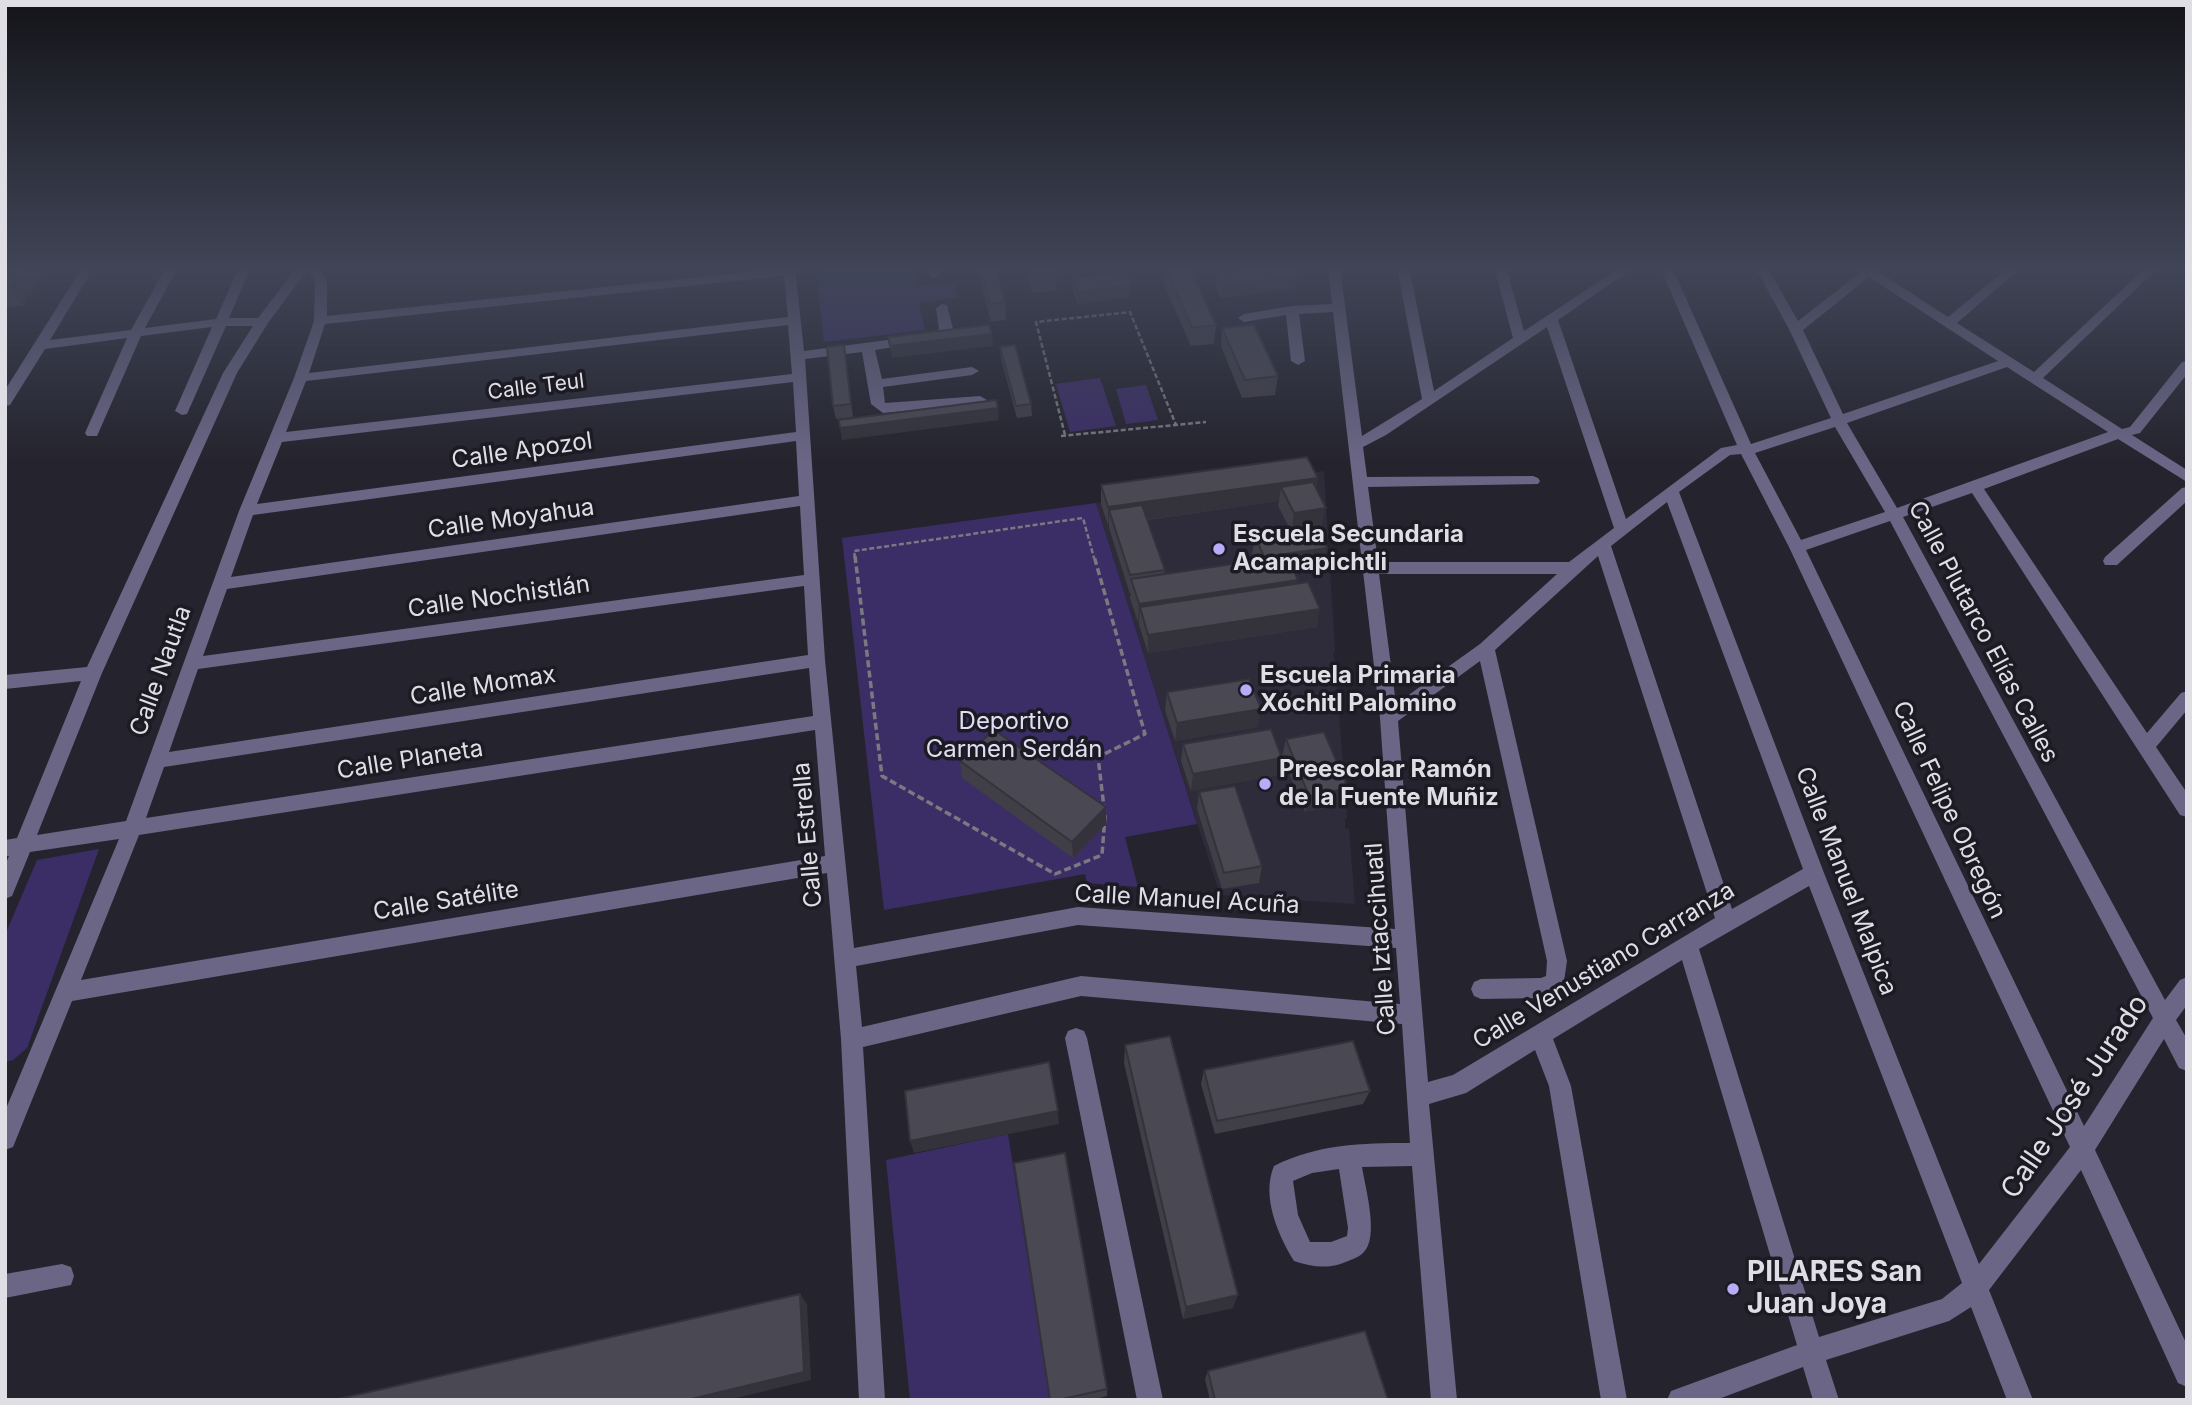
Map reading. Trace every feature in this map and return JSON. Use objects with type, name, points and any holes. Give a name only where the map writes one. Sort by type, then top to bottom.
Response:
[{"type":"street","points":[[5,402],[50,333]]},
{"type":"street","points":[[42,345],[132,333]]},
{"type":"street","points":[[92,433],[136,333]]},
{"type":"street","points":[[182,411],[218,333]]},
{"type":"street","points":[[5,890],[14,847],[230,373],[255,333]]},
{"type":"street","name":"Calle Nautla","points":[[5,1139],[14,1090],[66,992],[133,827],[247,511],[278,438],[316,333]]},
{"type":"street","points":[[301,378],[687,333]]},
{"type":"street","name":"Calle Estrella","points":[[795,333],[814,579],[817,660],[852,1040],[872,1400]]},
{"type":"street","points":[[798,356],[944,333]]},
{"type":"street","points":[[1295,333],[1298,361]]},
{"type":"street","name":"Calle Iztaccihuatl","points":[[1341,333],[1390,718],[1422,1154],[1444,1400]]},
{"type":"street","points":[[1416,333],[1429,401]]},
{"type":"street","points":[[1518,333],[1520,340]]},
{"type":"street","points":[[1355,445],[1381,432],[1531,333]]},
{"type":"street","points":[[1556,333],[1622,530]]},
{"type":"street","name":"Calle Felipe Obregón","points":[[1695,333],[1745,448],[1797,547],[2187,1374]]},
{"type":"street","name":"Calle Plutarco Elías Calles","points":[[1798,333],[1838,419],[1894,516],[2187,1060]]},
{"type":"street","points":[[1964,333],[2187,477]]},
{"type":"street","points":[[2035,377],[2083,333]]},
{"type":"street","points":[[867,346],[878,404],[883,409],[980,400]]},
{"type":"street","points":[[1390,718],[1486,648],[1573,568],[1726,451],[1759,448],[2009,362]]},
{"type":"street","points":[[1797,547],[1894,516],[2135,430],[2187,365]]},
{"type":"street","points":[[876,384],[972,371]]},
{"type":"street","name":"Calle Teul","points":[[278,438],[798,377]]},
{"type":"street","name":"Calle Apozol","points":[[247,511],[803,436]]},
{"type":"street","points":[[2172,467],[2187,456]]},
{"type":"street","points":[[1361,482],[1533,481]]},
{"type":"street","points":[[1975,487],[2187,809]]},
{"type":"street","name":"Calle Manuel Malpica","points":[[1671,491],[1814,873],[2020,1400]]},
{"type":"street","points":[[2111,561],[2187,492]]},
{"type":"street","name":"Calle Moyahua","points":[[221,584],[807,500]]},
{"type":"street","points":[[1603,546],[1726,922]]},
{"type":"street","points":[[1370,568],[1573,568]]},
{"type":"street","name":"Calle Nochistlán","points":[[191,664],[814,579]]},
{"type":"street","points":[[1481,989],[1543,988],[1556,981],[1557,961],[1486,648]]},
{"type":"street","name":"Calle Momax","points":[[156,761],[817,660]]},
{"type":"street","points":[[5,682],[93,673]]},
{"type":"street","points":[[2145,747],[2187,698]]},
{"type":"street","name":"Calle Planeta","points":[[14,847],[823,722]]},
{"type":"street","name":"Calle Satélite","points":[[66,992],[835,863]]},
{"type":"street","name":"Calle Venustiano Carranza","points":[[1418,1096],[1458,1085],[1726,922],[1814,873]]},
{"type":"street","name":"Calle Manuel Acuña","points":[[843,959],[1077,916],[1405,939]]},
{"type":"street","points":[[1688,945],[1826,1400]]},
{"type":"street","points":[[852,1040],[1081,986],[1411,1015]]},
{"type":"street","name":"Calle José Jurado","points":[[1681,1400],[1811,1352],[1949,1309],[1976,1288],[2083,1149],[2187,987]]},
{"type":"street","points":[[1541,1036],[1560,1086],[1614,1400]]},
{"type":"street","points":[[1076,1038],[1150,1400]]},
{"type":"street","points":[[1349,1158],[1360,1228],[1357,1243],[1345,1252],[1321,1257],[1303,1252],[1293,1237],[1280,1192],[1282,1174],[1296,1165],[1349,1158],[1422,1154]]},
{"type":"street","points":[[5,1286],[62,1276]]},
{"type":"path","points":[[1039,333],[1063,436],[1206,422]]},
{"type":"path","points":[[1138,333],[1176,425]]},
{"type":"path","points":[[1083,518],[1145,734],[1098,757],[1107,812],[1106,836],[1101,855],[1055,874],[882,776],[854,551],[1083,518]]},
{"type":"shaded area","points":[[1324,471],[1328,537],[1322,538],[1329,553],[1335,649],[1333,655],[1347,818],[1345,828],[1349,829],[1355,904],[1220,895],[1096,503]]},
{"type":"green space","points":[[823,333],[903,333],[824,342]]},
{"type":"green space","points":[[1100,378],[1116,426],[1070,432],[1056,384]]},
{"type":"green space","points":[[1146,385],[1158,420],[1126,424],[1116,389]]},
{"type":"green space","name":"Deportivo Carmen Serdán","points":[[1096,503],[1197,824],[1125,837],[1138,887],[1087,883],[1085,874],[884,910],[842,538]]},
{"type":"green space","points":[[99,849],[27,1048],[13,1060],[5,1062],[5,935],[37,860]]},
{"type":"green space","points":[[1008,1134],[1050,1400],[910,1400],[886,1160]]},
{"type":"building","points":[[925,333],[992,334],[890,346],[888,337]]},
{"type":"building","points":[[1224,333],[1258,333],[1278,376],[1245,380]]},
{"type":"building","points":[[844,345],[851,404],[833,406],[827,347]]},
{"type":"building","points":[[1015,345],[1031,404],[1016,406],[1000,347]]},
{"type":"building","points":[[996,400],[998,408],[840,428],[839,420]]},
{"type":"building","points":[[1307,457],[1318,478],[1108,507],[1101,485]]},
{"type":"building","points":[[1313,482],[1326,508],[1294,513],[1281,487]]},
{"type":"building","points":[[1142,505],[1165,570],[1130,575],[1109,510]]},
{"type":"building","points":[[1317,527],[1327,548],[1264,557],[1255,536]]},
{"type":"building","points":[[1287,556],[1298,580],[1139,604],[1131,579]]},
{"type":"building","points":[[1308,582],[1320,609],[1148,635],[1140,607]]},
{"type":"building","points":[[1249,679],[1261,709],[1177,723],[1167,692]]},
{"type":"building","points":[[1271,729],[1282,758],[1193,774],[1183,744]]},
{"type":"building","points":[[994,730],[1106,807],[1072,842],[960,761]]},
{"type":"building","points":[[1324,732],[1348,788],[1309,796],[1286,739]]},
{"type":"building","points":[[1235,786],[1262,866],[1224,873],[1199,792]]},
{"type":"building","points":[[1170,1036],[1238,1295],[1186,1307],[1125,1045]]},
{"type":"building","points":[[1353,1041],[1370,1091],[1217,1121],[1204,1070]]},
{"type":"building","points":[[1049,1062],[1058,1111],[910,1141],[905,1091]]},
{"type":"building","points":[[1065,1153],[1107,1389],[1050,1400],[1014,1163]]},
{"type":"building","points":[[800,1294],[804,1372],[687,1400],[334,1400]]},
{"type":"building","points":[[1365,1331],[1388,1400],[1215,1400],[1208,1371]]},
{"type":"place","name":"Escuela Secundaria Acamapichtli","points":[[1219,549]]},
{"type":"place","name":"Escuela Primaria Xóchitl Palomino","points":[[1246,690]]},
{"type":"place","name":"Preescolar Ramón de la Fuente Muñiz","points":[[1265,784]]},
{"type":"place","name":"PILARES San Juan Joya","points":[[1733,1289]]}]
